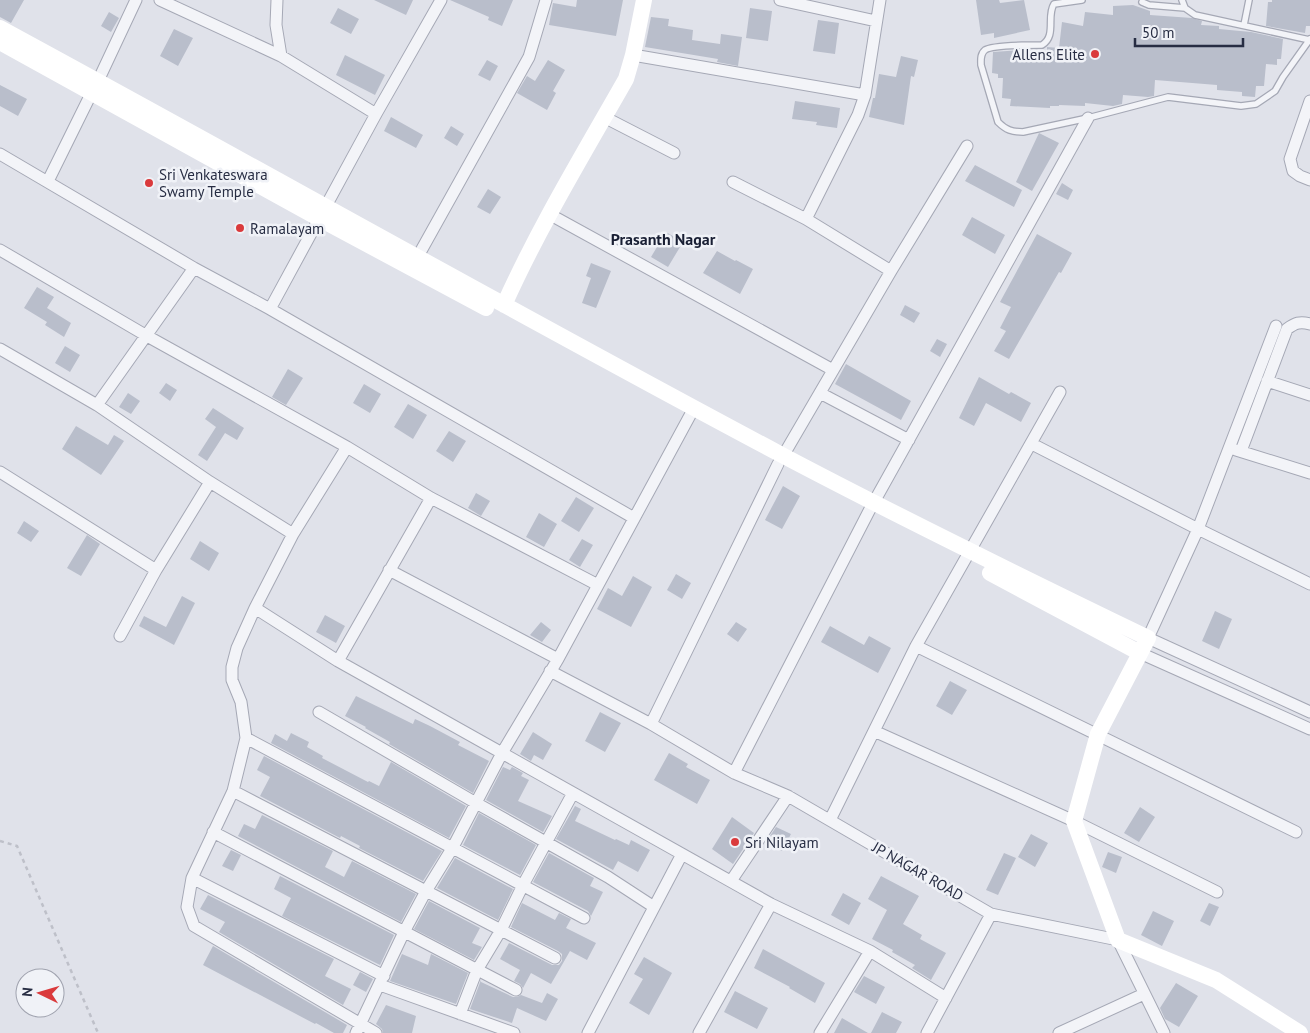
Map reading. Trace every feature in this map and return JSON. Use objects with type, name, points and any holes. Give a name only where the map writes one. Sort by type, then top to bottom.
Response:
[{"type":"street","points":[[48,181],[136,0]]},
{"type":"street","points":[[160,0],[281,56],[376,114]]},
{"type":"street","points":[[277,0],[276,25],[281,56]]},
{"type":"street","points":[[270,309],[324,213],[376,114],[441,0]]},
{"type":"street","points":[[504,304],[520,268],[549,214],[626,79],[644,0]]},
{"type":"street","points":[[780,0],[876,21]]},
{"type":"street","points":[[806,219],[858,115],[865,95],[880,0]]},
{"type":"street","points":[[417,258],[529,57],[544,1]]},
{"type":"street","points":[[0,28],[95,87],[324,213],[781,460],[968,556],[1140,653],[1310,729]]},
{"type":"street","points":[[0,42],[95,87]]},
{"type":"street","points":[[633,55],[865,95]]},
{"type":"street","points":[[1310,101],[1290,159],[1293,171],[1310,180]]},
{"type":"street","points":[[604,117],[674,153]]},
{"type":"street","points":[[734,773],[872,506],[1088,118]]},
{"type":"street","points":[[650,724],[781,460],[891,271],[968,146]]},
{"type":"street","points":[[1,156],[48,181],[194,268],[270,309],[634,518]]},
{"type":"street","points":[[733,182],[806,219],[891,271]]},
{"type":"street","points":[[324,213],[417,258],[504,304],[692,412]]},
{"type":"street","points":[[549,214],[834,370]]},
{"type":"street","points":[[0,250],[147,336],[347,447],[431,498],[598,585]]},
{"type":"street","points":[[97,405],[194,268]]},
{"type":"street","points":[[1241,451],[1287,329],[1295,324],[1304,322],[1310,324]]},
{"type":"street","points":[[1164,1033],[1118,940],[1074,821],[1098,734],[1148,638],[1198,529],[1276,326]]},
{"type":"street","points":[[0,349],[97,405],[210,482],[294,534]]},
{"type":"street","points":[[1267,381],[1310,395]]},
{"type":"street","points":[[830,820],[916,646],[1060,392]]},
{"type":"street","points":[[820,393],[909,440]]},
{"type":"street","points":[[358,1029],[404,932],[502,753],[558,659],[692,412]]},
{"type":"street","points":[[1032,444],[1310,584]]},
{"type":"street","points":[[347,447],[294,534],[255,608],[237,648],[232,667],[232,680],[241,702],[246,738],[233,791],[192,878],[187,907],[194,926],[358,1029],[376,1033]]},
{"type":"street","points":[[1229,448],[1310,473]]},
{"type":"street","points":[[0,472],[156,570]]},
{"type":"street","points":[[120,636],[156,570],[210,482]]},
{"type":"street","points":[[338,661],[431,498]]},
{"type":"street","points":[[968,556],[1310,712]]},
{"type":"street","points":[[389,570],[558,659]]},
{"type":"street","points":[[255,608],[338,661],[771,904],[870,951],[946,998]]},
{"type":"street","points":[[916,646],[1296,832]]},
{"type":"street","name":"JP NAGAR ROAD","points":[[550,671],[650,724],[734,773],[788,796],[991,914],[1118,940],[1216,980],[1300,1033]]},
{"type":"street","points":[[319,712],[608,877],[654,907]]},
{"type":"street","points":[[874,731],[1074,821],[1217,892]]},
{"type":"street","points":[[246,738],[584,918]]},
{"type":"street","points":[[233,791],[555,958]]},
{"type":"street","points":[[460,1014],[477,970],[501,930],[573,793]]},
{"type":"street","points":[[731,881],[788,796]]},
{"type":"street","points":[[213,832],[516,990]]},
{"type":"street","points":[[588,1033],[682,854]]},
{"type":"street","points":[[192,878],[382,980],[460,1014],[514,1033]]},
{"type":"street","points":[[699,1033],[771,904]]},
{"type":"street","points":[[932,1030],[946,998],[991,914]]},
{"type":"street","points":[[820,1033],[870,951]]},
{"type":"street","points":[[1059,1033],[1144,994]]},
{"type":"lane","points":[[1082,0],[1054,4],[1050,9],[1050,36],[1047,42],[1042,45],[994,47],[986,50],[981,56],[980,65],[998,122],[1004,128],[1012,132],[1023,132],[1088,118],[1168,97],[1241,106],[1256,104],[1275,91],[1283,76],[1310,40],[1195,15],[1185,8],[1149,5],[1142,2]]},
{"type":"lane","points":[[1182,0],[1185,8]]},
{"type":"lane","points":[[1244,25],[1249,0]]},
{"type":"path","points":[[0,842],[17,846],[98,1033]]},
{"type":"building","points":[[0,0],[24,0],[11,23],[0,17]]},
{"type":"building","points":[[374,0],[413,0],[406,15]]},
{"type":"building","points":[[450,0],[513,0],[502,26],[488,20],[489,17]]},
{"type":"building","points":[[577,0],[623,0],[616,36],[549,25],[553,3],[576,7]]},
{"type":"building","points":[[976,0],[999,0],[1000,3],[1024,0],[1030,30],[994,38],[994,33],[981,35]]},
{"type":"building","points":[[1272,0],[1310,0],[1310,26],[1306,26],[1305,33],[1266,26],[1268,2],[1272,2]]},
{"type":"building","points":[[1133,5],[1150,11],[1150,15],[1192,18],[1202,21],[1201,25],[1219,26],[1219,29],[1251,32],[1283,39],[1281,59],[1277,59],[1277,65],[1266,64],[1264,86],[1256,86],[1255,97],[1242,96],[1242,92],[1217,90],[1217,85],[1155,80],[1154,96],[1123,95],[1122,104],[1113,106],[1085,103],[1085,106],[1059,105],[1050,106],[1050,108],[1010,106],[1011,99],[1002,98],[1003,78],[998,78],[998,74],[992,73],[993,52],[1047,51],[1047,47],[1059,48],[1062,22],[1083,26],[1085,12],[1113,15],[1113,6]]},
{"type":"building","points":[[338,8],[359,19],[351,34],[330,23]]},
{"type":"building","points":[[750,8],[772,11],[768,41],[746,38]]},
{"type":"building","points":[[109,12],[119,18],[111,32],[101,26]]},
{"type":"building","points":[[651,17],[669,19],[668,26],[693,30],[692,40],[720,44],[721,34],[742,37],[738,66],[717,62],[718,59],[645,47]]},
{"type":"building","points":[[818,20],[839,23],[835,54],[813,51]]},
{"type":"building","points":[[174,29],[193,38],[178,66],[160,56]]},
{"type":"building","points":[[345,55],[385,75],[375,95],[336,75]]},
{"type":"building","points":[[901,56],[918,60],[914,77],[911,76],[904,125],[869,117],[873,98],[875,98],[879,74],[896,77]]},
{"type":"building","points":[[487,60],[498,66],[490,81],[478,75]]},
{"type":"building","points":[[548,60],[565,70],[553,91],[556,93],[547,110],[517,93],[527,76],[535,81]]},
{"type":"building","points":[[0,85],[27,99],[18,116],[0,106]]},
{"type":"building","points":[[795,101],[840,108],[837,128],[816,125],[817,122],[792,119]]},
{"type":"building","points":[[391,117],[423,135],[416,148],[384,131]]},
{"type":"building","points":[[451,126],[464,134],[457,146],[444,138]]},
{"type":"building","points":[[1039,133],[1059,143],[1032,191],[1016,182]]},
{"type":"building","points":[[975,165],[1022,190],[1014,207],[965,181]]},
{"type":"building","points":[[1062,183],[1073,190],[1068,200],[1056,194]]},
{"type":"building","points":[[488,189],[501,197],[490,214],[477,207]]},
{"type":"building","points":[[972,217],[1005,235],[995,254],[962,235]]},
{"type":"building","points":[[666,232],[683,242],[668,267],[651,257]]},
{"type":"building","points":[[1037,234],[1072,253],[1009,359],[994,351],[1006,331],[1000,328],[1011,307],[1000,302]]},
{"type":"building","points":[[717,251],[753,269],[740,294],[703,273]]},
{"type":"building","points":[[591,263],[611,271],[596,308],[582,303],[591,278],[586,276]]},
{"type":"building","points":[[37,287],[54,297],[47,308],[71,323],[64,337],[45,325],[47,322],[24,308]]},
{"type":"building","points":[[905,305],[920,313],[914,323],[900,315]]},
{"type":"building","points":[[937,339],[947,344],[940,357],[930,351]]},
{"type":"building","points":[[65,346],[80,355],[70,372],[55,363]]},
{"type":"building","points":[[846,364],[911,401],[901,420],[835,384]]},
{"type":"building","points":[[288,369],[303,378],[286,405],[272,397]]},
{"type":"building","points":[[979,377],[1009,394],[1011,392],[1031,403],[1021,422],[986,403],[974,426],[959,418]]},
{"type":"building","points":[[166,383],[177,390],[170,401],[159,393]]},
{"type":"building","points":[[364,384],[381,394],[370,413],[353,403]]},
{"type":"building","points":[[128,393],[140,401],[131,414],[119,407]]},
{"type":"building","points":[[408,404],[427,415],[413,439],[394,427]]},
{"type":"building","points":[[213,408],[244,428],[237,440],[225,433],[207,461],[198,455],[216,427],[205,419]]},
{"type":"building","points":[[76,426],[108,445],[114,435],[124,441],[101,475],[62,449]]},
{"type":"building","points":[[449,431],[466,441],[453,462],[436,451]]},
{"type":"building","points":[[783,486],[800,496],[782,529],[765,520]]},
{"type":"building","points":[[476,493],[490,501],[481,516],[468,508]]},
{"type":"building","points":[[576,497],[594,508],[579,532],[561,521]]},
{"type":"building","points":[[539,513],[557,524],[544,547],[526,537]]},
{"type":"building","points":[[24,521],[39,531],[31,542],[17,533]]},
{"type":"building","points":[[87,535],[100,544],[81,576],[67,568]]},
{"type":"building","points":[[582,539],[593,545],[580,567],[569,560]]},
{"type":"building","points":[[200,541],[219,553],[209,571],[190,559]]},
{"type":"building","points":[[676,574],[691,583],[682,599],[667,590]]},
{"type":"building","points":[[633,576],[652,587],[631,627],[597,609],[608,588],[622,596]]},
{"type":"building","points":[[182,596],[195,603],[174,645],[139,626],[144,616],[166,627]]},
{"type":"building","points":[[1215,611],[1232,619],[1219,649],[1202,641]]},
{"type":"building","points":[[325,615],[345,626],[336,643],[316,632]]},
{"type":"building","points":[[541,622],[551,630],[542,642],[530,635]]},
{"type":"building","points":[[736,622],[747,629],[738,642],[727,634]]},
{"type":"building","points":[[830,626],[864,645],[869,636],[891,648],[878,673],[821,642]]},
{"type":"building","points":[[950,681],[967,690],[952,715],[936,706]]},
{"type":"building","points":[[356,696],[413,724],[415,719],[430,726],[460,742],[458,745],[489,761],[473,793],[345,716]]},
{"type":"building","points":[[600,712],[621,723],[605,752],[585,741]]},
{"type":"building","points":[[533,732],[552,744],[543,760],[534,755],[531,761],[520,754]]},
{"type":"building","points":[[291,733],[309,742],[307,747],[323,756],[322,758],[368,782],[379,786],[391,762],[466,806],[449,838],[271,743],[275,734],[287,741]]},
{"type":"building","points":[[669,753],[688,764],[686,767],[710,780],[697,804],[654,780]]},
{"type":"building","points":[[264,756],[442,851],[423,881],[359,848],[360,846],[341,836],[340,838],[260,796],[270,777],[257,770]]},
{"type":"building","points":[[503,767],[510,770],[512,767],[523,773],[521,776],[529,780],[518,801],[552,816],[543,832],[486,800]]},
{"type":"building","points":[[575,806],[581,809],[575,821],[615,840],[629,845],[631,840],[650,850],[638,872],[618,861],[613,870],[556,839]]},
{"type":"building","points":[[1140,807],[1155,817],[1139,842],[1124,833]]},
{"type":"building","points":[[479,813],[536,845],[520,875],[463,845]]},
{"type":"building","points":[[262,815],[333,851],[325,867],[344,877],[352,861],[416,894],[401,922],[238,836],[244,824],[255,829]]},
{"type":"building","name":"Sri Nilayam","points":[[732,817],[754,833],[733,864],[712,849]]},
{"type":"building","points":[[776,827],[791,834],[782,851],[766,842]]},
{"type":"building","points":[[1031,834],[1048,843],[1035,867],[1018,857]]},
{"type":"building","points":[[231,850],[241,855],[233,871],[222,866]]},
{"type":"building","points":[[1108,852],[1122,857],[1116,873],[1102,867]]},
{"type":"building","points":[[549,853],[594,878],[590,886],[603,892],[591,916],[588,911],[533,882]]},
{"type":"building","points":[[1004,853],[1016,858],[998,895],[986,890]]},
{"type":"building","points":[[455,858],[513,889],[498,920],[437,888]]},
{"type":"building","points":[[280,876],[394,935],[380,965],[282,916],[291,898],[274,889]]},
{"type":"building","points":[[881,876],[919,896],[903,924],[922,935],[920,939],[946,953],[931,980],[912,968],[915,965],[872,939],[887,910],[868,899]]},
{"type":"building","points":[[843,893],[861,903],[849,925],[831,915]]},
{"type":"building","points":[[208,895],[334,959],[325,976],[351,989],[343,1005],[219,932],[225,922],[200,909]]},
{"type":"building","points":[[429,901],[480,928],[472,943],[482,947],[474,960],[414,929]]},
{"type":"building","points":[[522,903],[555,920],[559,913],[571,919],[566,928],[596,943],[587,960],[570,951],[551,984],[531,973],[523,988],[514,981],[520,970],[500,959],[509,943],[552,965],[559,965],[562,961],[562,954],[558,951],[511,927]]},
{"type":"building","points":[[1209,903],[1219,907],[1210,926],[1200,921]]},
{"type":"building","points":[[1153,911],[1174,921],[1162,946],[1141,935]]},
{"type":"building","points":[[213,946],[347,1025],[343,1033],[334,1033],[315,1024],[203,965]]},
{"type":"building","points":[[763,949],[825,983],[815,1003],[754,968]]},
{"type":"building","points":[[402,954],[428,965],[431,954],[468,973],[456,1004],[390,981]]},
{"type":"building","points":[[644,957],[672,973],[649,1015],[629,1003],[643,979],[634,974]]},
{"type":"building","points":[[360,972],[373,979],[366,992],[353,985]]},
{"type":"building","points":[[864,976],[885,987],[876,1004],[854,992]]},
{"type":"building","points":[[481,980],[481,982],[513,997],[521,995],[542,1003],[547,993],[558,999],[546,1021],[517,1008],[512,1023],[470,1009]]},
{"type":"building","points":[[1176,983],[1198,996],[1179,1027],[1165,1019],[1160,1008]]},
{"type":"building","points":[[735,991],[768,1008],[757,1029],[724,1012]]},
{"type":"building","points":[[386,1005],[416,1016],[412,1033],[383,1033],[382,1029],[376,1024]]},
{"type":"building","points":[[882,1012],[902,1022],[896,1033],[871,1033]]},
{"type":"building","points":[[842,1018],[868,1033],[834,1033]]},
{"type":"place","name":"Allens Elite","points":[[1095,54]]},
{"type":"place","name":"Sri Venkateswara Swamy Temple","points":[[149,183]]},
{"type":"place","name":"Ramalayam","points":[[240,228]]},
{"type":"place","name":"Sri Nilayam","points":[[735,842]]},
{"type":"district","name":"Prasanth Nagar","points":[[663,239]]}]
